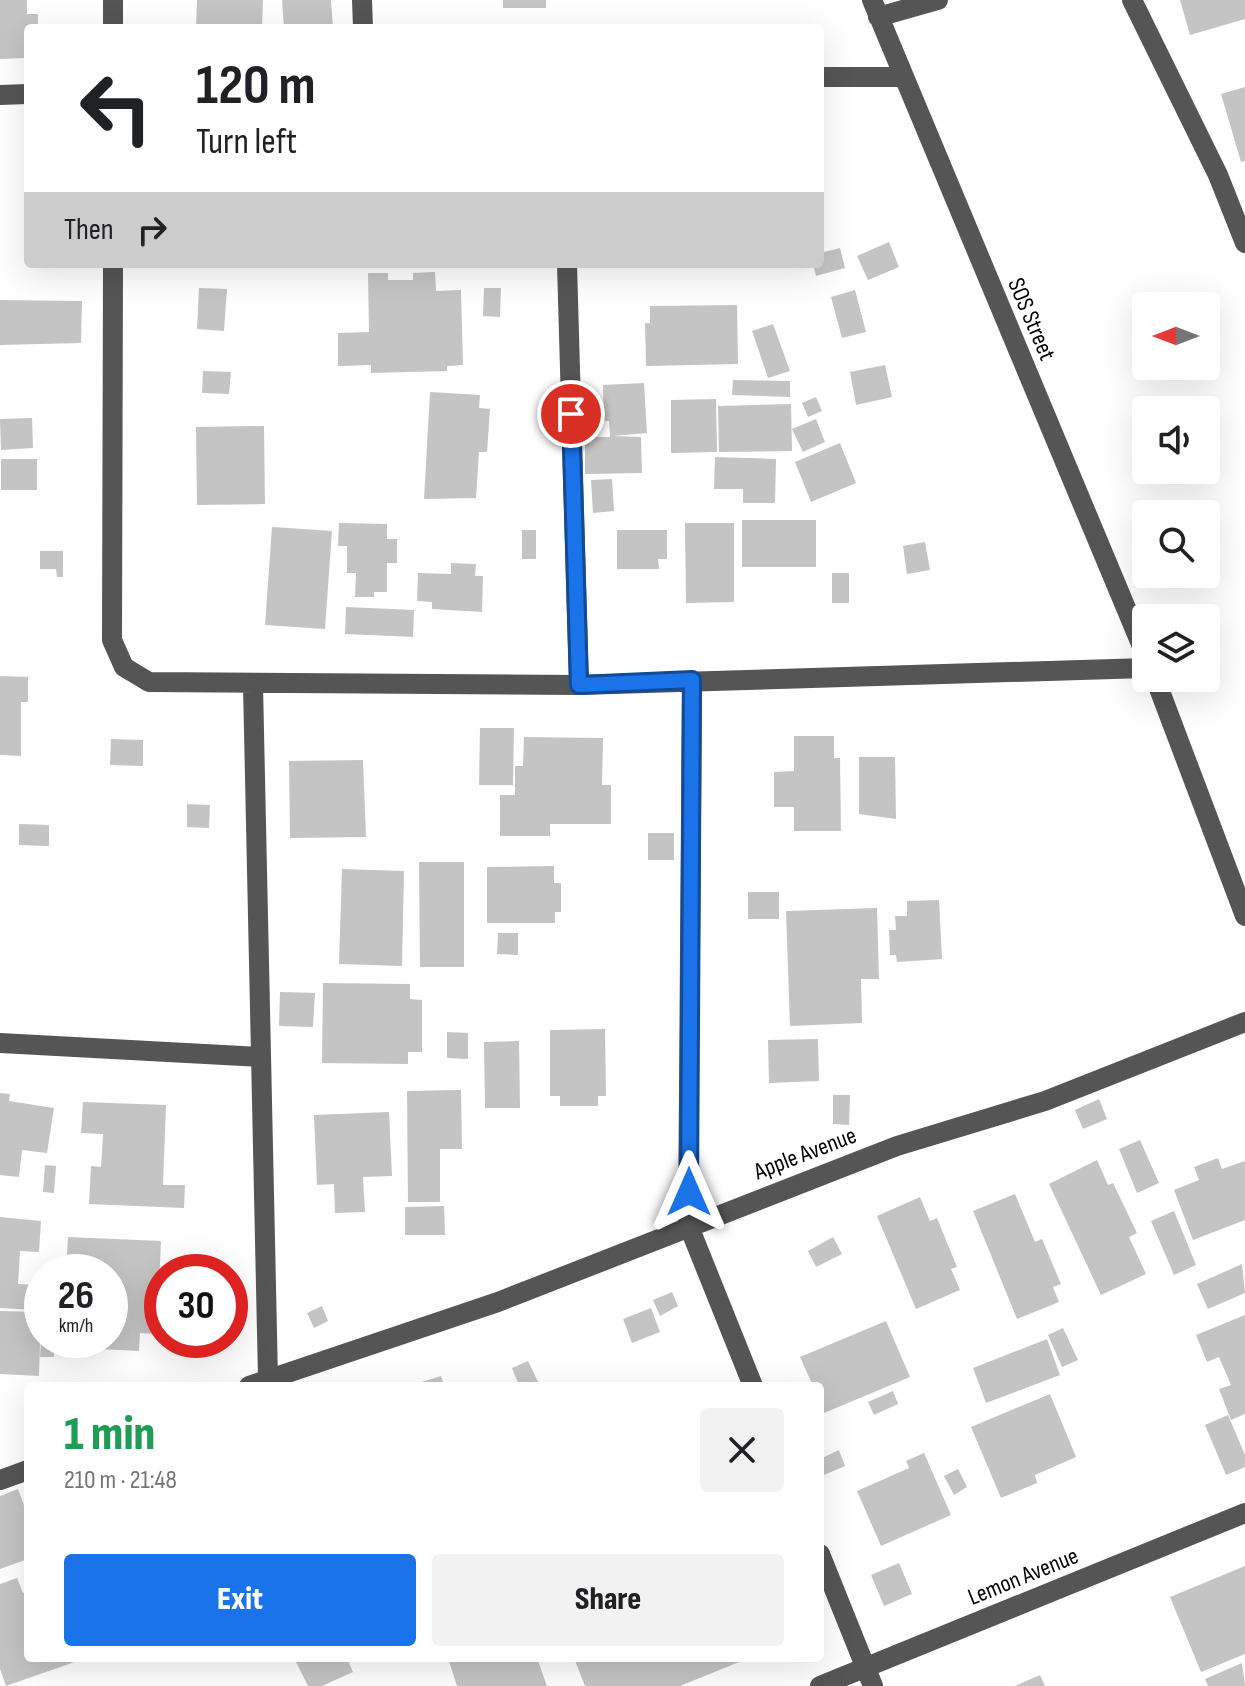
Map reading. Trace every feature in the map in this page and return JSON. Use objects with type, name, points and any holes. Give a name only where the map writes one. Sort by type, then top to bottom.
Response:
[{"type":"street","points":[[113,0],[113,24]]},
{"type":"street","points":[[362,0],[363,24]]},
{"type":"street","points":[[875,9],[938,0]]},
{"type":"street","points":[[1132,0],[1218,175],[1245,243]]},
{"type":"street","name":"SOS Street","points":[[875,9],[1132,623]]},
{"type":"street","points":[[824,77],[902,77]]},
{"type":"street","points":[[0,95],[24,94]]},
{"type":"street","points":[[113,268],[112,640],[124,667],[149,682],[579,685],[1132,668]]},
{"type":"street","points":[[567,268],[579,685]]},
{"type":"street","points":[[692,680],[688,1224],[751,1382]]},
{"type":"street","points":[[253,685],[261,1057],[258,1382]]},
{"type":"street","points":[[1160,692],[1245,916]]},
{"type":"street","name":"Apple Avenue","points":[[258,1382],[498,1302],[688,1224],[897,1146],[1045,1101],[1245,1022]]},
{"type":"street","points":[[0,1043],[261,1057]]},
{"type":"street","points":[[0,1480],[24,1471]]},
{"type":"street","name":"Lemon Avenue","points":[[820,1686],[870,1677],[1245,1513]]},
{"type":"street","points":[[824,1564],[870,1677]]},
{"type":"building","points":[[0,0],[27,0],[27,14],[38,14],[38,24],[24,24],[24,58],[0,59]]},
{"type":"building","points":[[197,0],[263,0],[262,24],[196,24]]},
{"type":"building","points":[[282,0],[331,0],[333,24],[284,24]]},
{"type":"building","points":[[503,0],[546,0],[546,8],[503,8]]},
{"type":"building","points":[[1180,0],[1245,0],[1245,19],[1190,35]]},
{"type":"building","points":[[1245,87],[1245,161],[1241,162],[1221,94]]},
{"type":"building","points":[[889,242],[899,267],[868,280],[857,256]]},
{"type":"building","points":[[840,248],[845,268],[816,276],[814,268],[824,268],[824,252]]},
{"type":"building","points":[[435,272],[436,291],[461,290],[463,365],[447,366],[447,371],[371,373],[371,365],[338,366],[338,333],[369,332],[368,273],[388,273],[388,280],[413,280],[413,273]]},
{"type":"building","points":[[199,288],[227,289],[224,331],[197,329]]},
{"type":"building","points":[[484,288],[501,288],[500,317],[483,316]]},
{"type":"building","points":[[855,290],[866,332],[842,338],[831,297]]},
{"type":"building","points":[[0,300],[82,301],[81,343],[0,345]]},
{"type":"building","points":[[737,305],[738,364],[646,366],[645,323],[650,323],[650,306]]},
{"type":"building","points":[[773,324],[790,371],[768,378],[752,331]]},
{"type":"building","points":[[885,365],[892,397],[856,405],[850,372]]},
{"type":"building","points":[[203,371],[231,372],[229,394],[202,393]]},
{"type":"building","points":[[733,380],[790,381],[790,397],[732,395]]},
{"type":"building","points":[[644,383],[647,433],[613,436],[641,437],[642,473],[585,474],[585,437],[610,437],[609,421],[604,421],[603,385]]},
{"type":"building","points":[[430,392],[480,395],[479,408],[490,409],[487,452],[479,452],[476,498],[424,499]]},
{"type":"building","points":[[816,397],[822,411],[808,417],[802,403]]},
{"type":"building","points":[[716,399],[717,452],[671,453],[671,400]]},
{"type":"building","points":[[791,404],[792,451],[719,452],[718,406]]},
{"type":"building","points":[[32,418],[33,448],[1,450],[0,419]]},
{"type":"building","points":[[816,419],[825,442],[803,452],[792,429]]},
{"type":"building","points":[[264,426],[265,504],[197,505],[196,427]]},
{"type":"building","points":[[840,443],[856,483],[811,502],[795,462]]},
{"type":"building","points":[[715,457],[776,459],[775,503],[743,503],[743,489],[714,489]]},
{"type":"building","points":[[1,459],[37,459],[37,490],[1,490]]},
{"type":"building","points":[[612,479],[614,511],[593,513],[591,480]]},
{"type":"building","points":[[742,520],[816,520],[816,567],[742,567]]},
{"type":"building","points":[[339,523],[387,524],[387,539],[397,539],[397,563],[387,563],[387,592],[374,592],[374,597],[355,597],[356,573],[347,573],[347,546],[338,546]]},
{"type":"building","points":[[685,523],[734,523],[734,602],[686,603]]},
{"type":"building","points":[[272,527],[332,531],[325,629],[265,625]]},
{"type":"building","points":[[522,530],[536,530],[536,559],[522,559]]},
{"type":"building","points":[[617,530],[667,530],[667,559],[658,559],[659,569],[617,569]]},
{"type":"building","points":[[925,542],[930,570],[907,574],[903,546]]},
{"type":"building","points":[[40,551],[63,551],[63,577],[57,577],[56,569],[40,569]]},
{"type":"building","points":[[451,563],[476,564],[475,576],[483,576],[482,612],[432,609],[432,602],[417,601],[418,573],[451,574]]},
{"type":"building","points":[[832,573],[849,573],[849,603],[832,603]]},
{"type":"building","points":[[346,607],[414,610],[413,637],[345,634]]},
{"type":"building","points":[[0,676],[28,677],[28,702],[21,702],[21,756],[0,755]]},
{"type":"building","points":[[480,728],[514,728],[513,785],[479,785]]},
{"type":"building","points":[[794,736],[834,736],[834,758],[840,758],[841,831],[794,831],[794,807],[774,807],[774,772],[794,771]]},
{"type":"building","points":[[524,737],[603,738],[602,785],[611,785],[611,824],[550,824],[550,836],[500,836],[500,795],[515,795],[515,766],[523,766]]},
{"type":"building","points":[[111,739],[143,740],[143,766],[110,765]]},
{"type":"building","points":[[859,757],[895,757],[896,819],[859,814]]},
{"type":"building","points":[[363,760],[366,837],[290,838],[289,761]]},
{"type":"building","points":[[187,804],[210,805],[209,828],[187,827]]},
{"type":"building","points":[[19,824],[49,825],[49,846],[19,845]]},
{"type":"building","points":[[648,833],[674,833],[674,860],[648,860]]},
{"type":"building","points":[[419,862],[464,862],[464,967],[420,967]]},
{"type":"building","points":[[554,866],[554,883],[561,883],[561,912],[555,912],[555,923],[487,923],[487,867]]},
{"type":"building","points":[[342,869],[404,871],[402,966],[339,964]]},
{"type":"building","points":[[748,892],[779,892],[779,919],[748,919]]},
{"type":"building","points":[[939,900],[942,959],[897,962],[896,955],[890,955],[889,930],[896,930],[895,916],[907,916],[907,901]]},
{"type":"building","points":[[877,908],[879,979],[861,979],[862,1023],[790,1026],[786,911]]},
{"type":"building","points":[[498,933],[518,933],[518,955],[497,954]]},
{"type":"building","points":[[323,983],[410,984],[410,999],[422,1000],[422,1052],[408,1052],[408,1064],[322,1063]]},
{"type":"building","points":[[280,992],[315,993],[313,1027],[279,1026]]},
{"type":"building","points":[[605,1029],[606,1096],[598,1096],[598,1106],[560,1106],[560,1096],[550,1096],[550,1030]]},
{"type":"building","points":[[447,1032],[468,1033],[468,1059],[447,1058]]},
{"type":"building","points":[[818,1039],[819,1081],[769,1083],[768,1040]]},
{"type":"building","points":[[519,1041],[520,1108],[485,1108],[484,1042]]},
{"type":"building","points":[[461,1090],[462,1149],[440,1149],[440,1202],[408,1202],[407,1091]]},
{"type":"building","points":[[0,1093],[10,1094],[9,1101],[54,1108],[47,1153],[22,1150],[19,1177],[0,1175]]},
{"type":"building","points":[[833,1095],[850,1095],[849,1125],[833,1124]]},
{"type":"building","points":[[1099,1099],[1107,1119],[1083,1129],[1075,1110]]},
{"type":"building","points":[[83,1102],[166,1105],[163,1185],[185,1185],[184,1208],[89,1204],[91,1166],[101,1167],[103,1134],[81,1133]]},
{"type":"building","points":[[389,1112],[392,1176],[363,1177],[365,1212],[335,1213],[334,1184],[317,1185],[314,1115]]},
{"type":"building","points":[[1140,1140],[1159,1183],[1137,1193],[1119,1149]]},
{"type":"building","points":[[1218,1158],[1222,1169],[1245,1161],[1245,1220],[1193,1240],[1174,1190],[1199,1180],[1194,1167]]},
{"type":"building","points":[[1097,1160],[1108,1185],[1113,1183],[1137,1233],[1129,1237],[1146,1274],[1101,1295],[1049,1184]]},
{"type":"building","points":[[45,1165],[56,1166],[54,1193],[43,1192]]},
{"type":"building","points":[[1015,1194],[1035,1242],[1042,1239],[1061,1284],[1053,1287],[1059,1302],[1017,1319],[973,1211]]},
{"type":"building","points":[[920,1197],[930,1221],[937,1218],[957,1267],[951,1269],[960,1290],[916,1309],[877,1216]]},
{"type":"building","points":[[444,1206],[445,1235],[405,1235],[405,1207]]},
{"type":"building","points":[[1174,1211],[1196,1265],[1174,1275],[1151,1221]]},
{"type":"building","points":[[0,1217],[41,1221],[39,1252],[20,1251],[18,1284],[24,1284],[24,1309],[0,1308]]},
{"type":"building","points":[[68,1237],[161,1241],[160,1254],[144,1254],[144,1333],[140,1333],[139,1351],[128,1350],[128,1254],[67,1254]]},
{"type":"building","points":[[833,1237],[842,1254],[816,1267],[808,1251]]},
{"type":"building","points":[[1242,1264],[1245,1293],[1208,1309],[1197,1284]]},
{"type":"building","points":[[672,1292],[678,1306],[660,1316],[653,1300]]},
{"type":"building","points":[[322,1306],[328,1321],[314,1328],[307,1313]]},
{"type":"building","points":[[651,1308],[660,1332],[632,1343],[623,1319]]},
{"type":"building","points":[[0,1311],[24,1312],[24,1358],[40,1358],[39,1376],[0,1374]]},
{"type":"building","points":[[1245,1315],[1245,1414],[1231,1420],[1219,1389],[1231,1385],[1219,1357],[1207,1362],[1196,1335]]},
{"type":"building","points":[[886,1321],[910,1377],[824,1413],[824,1382],[811,1382],[800,1357]]},
{"type":"building","points":[[1063,1328],[1078,1360],[1062,1367],[1048,1335]]},
{"type":"building","points":[[1047,1339],[1060,1375],[986,1403],[973,1368]]},
{"type":"building","points":[[528,1361],[538,1382],[518,1382],[512,1368]]},
{"type":"building","points":[[441,1376],[443,1382],[422,1382]]},
{"type":"building","points":[[893,1391],[898,1404],[874,1415],[868,1402]]},
{"type":"building","points":[[1050,1394],[1076,1457],[1035,1475],[1037,1483],[1001,1498],[971,1427]]},
{"type":"building","points":[[1228,1415],[1245,1455],[1245,1467],[1226,1475],[1205,1425]]},
{"type":"building","points":[[839,1450],[845,1466],[824,1475],[824,1457]]},
{"type":"building","points":[[924,1453],[951,1515],[881,1546],[857,1491],[909,1468],[906,1461]]},
{"type":"building","points":[[958,1469],[967,1487],[954,1495],[944,1476]]},
{"type":"building","points":[[18,1489],[24,1505],[24,1560],[0,1569],[0,1496]]},
{"type":"building","points":[[899,1563],[912,1594],[884,1606],[871,1575]]},
{"type":"building","points":[[1245,1566],[1245,1654],[1201,1672],[1170,1597]]},
{"type":"building","points":[[17,1578],[24,1593],[24,1662],[75,1662],[6,1686],[0,1669],[0,1584]]},
{"type":"building","points":[[296,1662],[349,1662],[353,1672],[322,1686],[308,1686]]},
{"type":"building","points":[[449,1662],[538,1662],[547,1686],[457,1686]]},
{"type":"building","points":[[576,1662],[739,1662],[680,1686],[585,1686]]},
{"type":"building","points":[[1242,1663],[1245,1686],[1208,1686],[1205,1679]]},
{"type":"building","points":[[1040,1675],[1045,1686],[1015,1686]]},
{"type":"route","points":[[571,414],[579,685],[692,680],[689,1192]]}]
